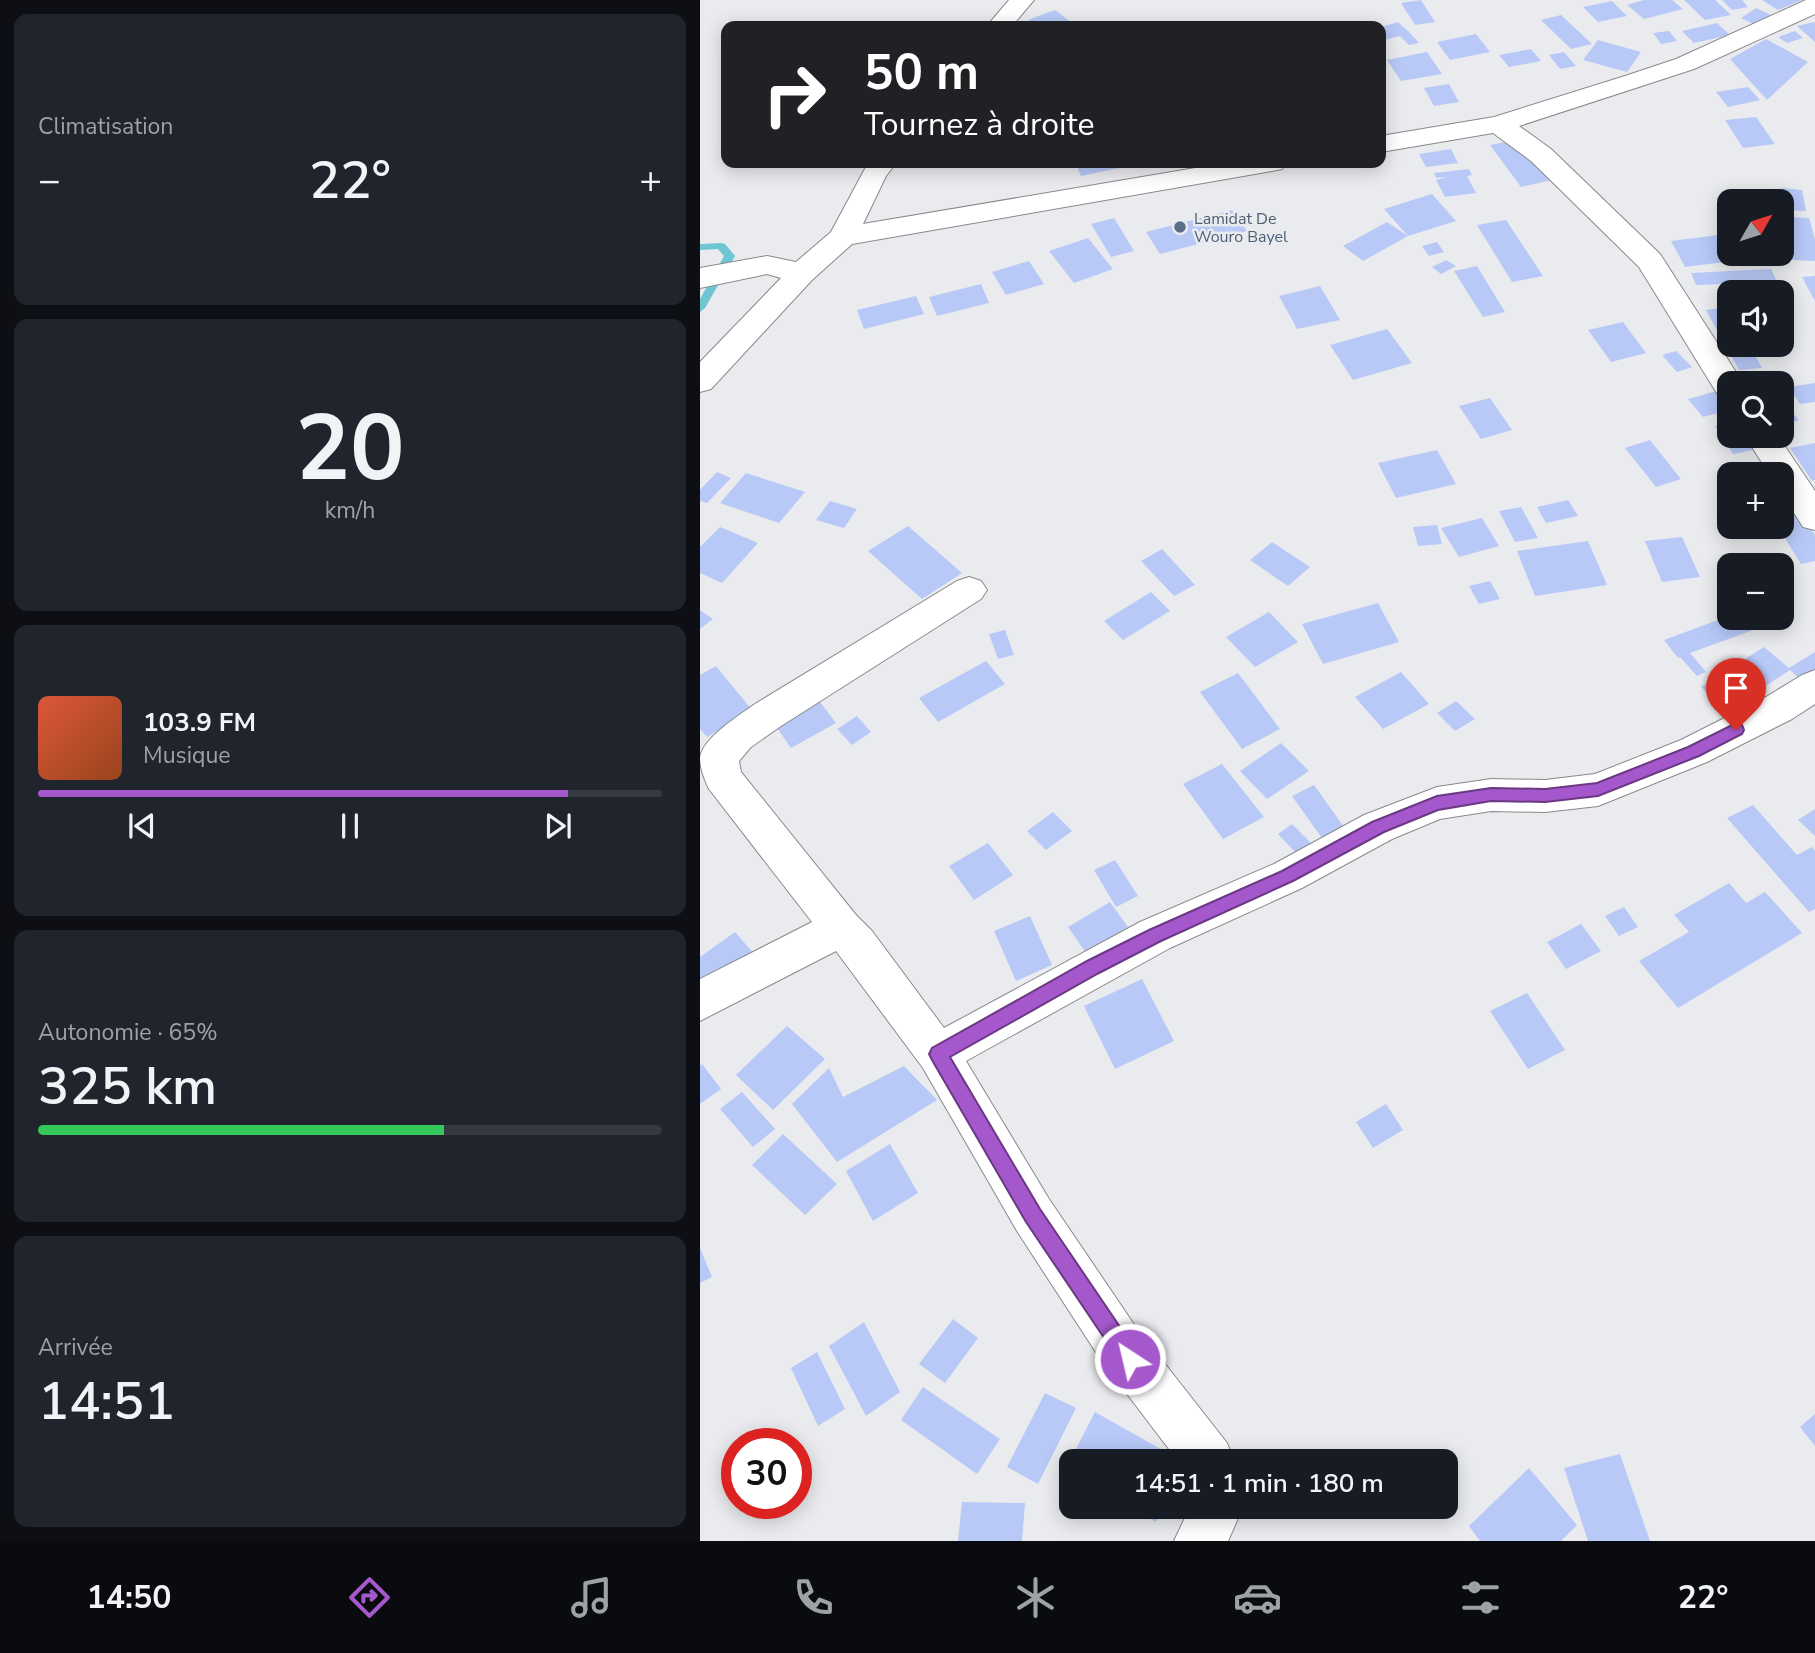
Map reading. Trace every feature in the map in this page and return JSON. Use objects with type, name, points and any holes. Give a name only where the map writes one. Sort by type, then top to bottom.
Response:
[{"type":"street","points":[[1003,21],[1022,0]]},
{"type":"street","points":[[1386,143],[1498,124],[1685,64],[1815,5]]},
{"type":"street","points":[[1498,124],[1541,155],[1650,261],[1719,371]]},
{"type":"street","points":[[700,381],[802,273],[843,237],[878,168]]},
{"type":"street","points":[[843,237],[1243,168]]},
{"type":"street","points":[[701,278],[767,265],[802,273]]},
{"type":"street","points":[[1769,448],[1815,518]]},
{"type":"street","points":[[969,590],[738,736],[719,757],[723,778],[841,928],[857,944],[938,1054],[1033,1215],[1116,1340],[1200,1449]]},
{"type":"street","points":[[938,1054],[1155,935],[1287,876],[1378,827],[1437,803],[1491,795],[1545,796],[1598,790],[1694,751],[1779,708],[1815,685]]},
{"type":"street","points":[[700,1001],[841,928]]},
{"type":"street","points":[[1200,1541],[1211,1519]]},
{"type":"building","points":[[1421,0],[1435,22],[1415,25],[1401,3]]},
{"type":"building","points":[[1644,0],[1672,0],[1683,9],[1644,19],[1627,5]]},
{"type":"building","points":[[1684,0],[1715,0],[1731,15],[1705,20]]},
{"type":"building","points":[[1722,0],[1742,0],[1748,7],[1732,10]]},
{"type":"building","points":[[1762,0],[1802,0],[1778,10]]},
{"type":"building","points":[[1612,1],[1627,16],[1598,22],[1583,7]]},
{"type":"building","points":[[1756,8],[1771,15],[1755,25],[1741,18]]},
{"type":"building","points":[[1055,10],[1069,21],[1029,21]]},
{"type":"building","points":[[1561,15],[1592,44],[1571,49],[1541,20]]},
{"type":"building","points":[[1398,22],[1419,43],[1409,45],[1400,36],[1386,40],[1386,26]]},
{"type":"building","points":[[1717,23],[1730,35],[1694,43],[1682,31]]},
{"type":"building","points":[[1815,23],[1815,42],[1797,26]]},
{"type":"building","points":[[1669,31],[1677,41],[1661,44],[1653,33]]},
{"type":"building","points":[[1795,31],[1803,38],[1787,43],[1778,37]]},
{"type":"building","points":[[1476,34],[1490,52],[1450,60],[1437,42]]},
{"type":"building","points":[[1766,39],[1808,62],[1767,100],[1730,59]]},
{"type":"building","points":[[1598,40],[1641,52],[1627,72],[1583,60]]},
{"type":"building","points":[[1531,49],[1541,61],[1509,67],[1499,55]]},
{"type":"building","points":[[1427,52],[1442,74],[1401,81],[1387,60]]},
{"type":"building","points":[[1564,52],[1576,66],[1560,69],[1549,55]]},
{"type":"building","points":[[1449,84],[1459,102],[1434,106],[1424,88]]},
{"type":"building","points":[[1748,87],[1760,100],[1728,107],[1716,92]]},
{"type":"building","points":[[1756,117],[1775,144],[1743,148],[1725,120]]},
{"type":"building","points":[[1521,139],[1552,180],[1521,187],[1490,145]]},
{"type":"building","points":[[1451,149],[1458,163],[1426,167],[1419,154]]},
{"type":"building","points":[[1078,168],[1120,168],[1081,176]]},
{"type":"building","points":[[1469,169],[1472,175],[1467,176],[1476,193],[1445,197],[1436,180],[1447,177],[1436,178],[1434,173]]},
{"type":"building","points":[[1794,189],[1802,190],[1806,211],[1794,210]]},
{"type":"building","points":[[1432,194],[1456,221],[1408,236],[1384,209]]},
{"type":"building","points":[[1232,210],[1247,231],[1160,254],[1146,232]]},
{"type":"building","points":[[1794,217],[1809,218],[1815,240],[1815,261],[1794,260]]},
{"type":"building","points":[[1114,218],[1134,251],[1111,257],[1091,224]]},
{"type":"building","points":[[1506,220],[1543,276],[1512,282],[1477,225]]},
{"type":"building","points":[[1387,222],[1408,236],[1363,261],[1343,246]]},
{"type":"building","points":[[1717,235],[1717,263],[1685,267],[1671,241]]},
{"type":"building","points":[[1088,238],[1113,269],[1074,283],[1049,251]]},
{"type":"building","points":[[1437,242],[1444,252],[1429,256],[1422,246]]},
{"type":"building","points":[[1446,260],[1456,266],[1441,274],[1432,267]]},
{"type":"building","points":[[1029,261],[1044,284],[1006,295],[992,272]]},
{"type":"building","points":[[1477,266],[1505,312],[1483,317],[1454,271]]},
{"type":"building","points":[[1771,269],[1776,280],[1717,280],[1717,284],[1696,285],[1691,273]]},
{"type":"building","points":[[1815,276],[1815,301],[1802,277]]},
{"type":"building","points":[[981,284],[989,303],[937,316],[929,297]]},
{"type":"building","points":[[1320,286],[1340,320],[1297,329],[1279,296]]},
{"type":"building","points":[[916,296],[924,314],[864,329],[857,310]]},
{"type":"building","points":[[1717,308],[1717,330],[1706,310]]},
{"type":"building","points":[[1623,322],[1646,353],[1611,362],[1588,330]]},
{"type":"building","points":[[1387,329],[1412,363],[1353,380],[1330,345]]},
{"type":"building","points":[[1676,351],[1692,367],[1677,372],[1662,355]]},
{"type":"building","points":[[1732,357],[1756,357],[1762,368],[1739,370]]},
{"type":"building","points":[[1815,383],[1815,402],[1800,404],[1794,395],[1794,386]]},
{"type":"building","points":[[1717,391],[1717,413],[1703,417],[1688,399]]},
{"type":"building","points":[[1490,398],[1512,430],[1481,439],[1459,406]]},
{"type":"building","points":[[1650,440],[1681,479],[1656,487],[1625,448]]},
{"type":"building","points":[[1815,443],[1815,480],[1812,481],[1790,448]]},
{"type":"building","points":[[1729,448],[1758,449],[1733,454]]},
{"type":"building","points":[[1437,450],[1456,484],[1396,498],[1378,463]]},
{"type":"building","points":[[717,472],[731,478],[707,503],[700,501],[700,490]]},
{"type":"building","points":[[746,473],[805,492],[779,523],[720,503]]},
{"type":"building","points":[[1568,500],[1578,516],[1546,523],[1537,507]]},
{"type":"building","points":[[830,501],[857,509],[844,528],[816,520]]},
{"type":"building","points":[[1794,505],[1797,505],[1815,535],[1815,561],[1801,564],[1785,539],[1794,539]]},
{"type":"building","points":[[1521,507],[1538,538],[1515,542],[1499,511]]},
{"type":"building","points":[[1482,518],[1499,546],[1459,557],[1441,528]]},
{"type":"building","points":[[1437,525],[1442,544],[1418,546],[1413,527]]},
{"type":"building","points":[[908,526],[962,573],[922,599],[868,551]]},
{"type":"building","points":[[720,527],[758,543],[722,583],[700,573],[700,547]]},
{"type":"building","points":[[1682,537],[1700,577],[1662,582],[1645,541]]},
{"type":"building","points":[[1588,541],[1607,585],[1535,596],[1517,551]]},
{"type":"building","points":[[1272,542],[1310,567],[1288,586],[1250,560]]},
{"type":"building","points":[[1162,549],[1195,585],[1174,596],[1141,561]]},
{"type":"building","points":[[1490,581],[1500,599],[1479,604],[1469,586]]},
{"type":"building","points":[[1151,592],[1170,611],[1123,640],[1104,621]]},
{"type":"building","points":[[1378,603],[1399,642],[1323,664],[1302,624]]},
{"type":"building","points":[[700,610],[713,619],[700,629]]},
{"type":"building","points":[[1269,612],[1298,642],[1255,667],[1226,637]]},
{"type":"building","points":[[1717,620],[1717,630],[1753,630],[1690,653],[1706,672],[1697,676],[1664,640]]},
{"type":"building","points":[[1005,630],[1014,655],[998,659],[989,634]]},
{"type":"building","points":[[1764,647],[1789,668],[1815,652],[1815,674],[1803,682],[1790,670],[1727,711],[1701,687]]},
{"type":"building","points":[[986,661],[1005,684],[938,722],[919,698]]},
{"type":"building","points":[[716,666],[752,710],[707,737],[700,729],[700,675]]},
{"type":"building","points":[[1401,672],[1429,704],[1383,729],[1355,697]]},
{"type":"building","points":[[1238,673],[1280,729],[1242,749],[1200,692]]},
{"type":"building","points":[[814,694],[836,723],[791,748],[770,718]]},
{"type":"building","points":[[1456,701],[1475,719],[1455,731],[1437,713]]},
{"type":"building","points":[[857,716],[871,732],[852,745],[837,729]]},
{"type":"building","points":[[1281,743],[1309,771],[1267,799],[1240,771]]},
{"type":"building","points":[[1222,764],[1264,817],[1223,839],[1183,784]]},
{"type":"building","points":[[1314,785],[1346,830],[1324,841],[1292,796]]},
{"type":"building","points":[[1753,805],[1797,855],[1812,847],[1815,851],[1815,909],[1809,912],[1727,818]]},
{"type":"building","points":[[1815,809],[1815,836],[1798,820]]},
{"type":"building","points":[[1053,812],[1072,831],[1046,850],[1027,831]]},
{"type":"building","points":[[1292,824],[1311,843],[1296,853],[1278,834]]},
{"type":"building","points":[[988,843],[1013,875],[974,900],[949,866]]},
{"type":"building","points":[[1115,860],[1138,896],[1116,907],[1094,870]]},
{"type":"building","points":[[1729,883],[1746,903],[1765,892],[1802,933],[1678,1008],[1639,961],[1689,932],[1674,915]]},
{"type":"building","points":[[1110,902],[1128,927],[1086,953],[1068,927]]},
{"type":"building","points":[[1624,907],[1638,927],[1619,936],[1605,916]]},
{"type":"building","points":[[1030,916],[1052,965],[1016,981],[994,931]]},
{"type":"building","points":[[1581,924],[1601,951],[1566,969],[1547,942]]},
{"type":"building","points":[[735,932],[756,956],[700,997],[700,957]]},
{"type":"building","points":[[1142,979],[1174,1041],[1115,1069],[1084,1006]]},
{"type":"building","points":[[1527,993],[1565,1050],[1528,1069],[1490,1011]]},
{"type":"building","points":[[787,1026],[825,1059],[773,1110],[736,1075]]},
{"type":"building","points":[[702,1064],[721,1089],[700,1104],[700,1066]]},
{"type":"building","points":[[904,1066],[937,1100],[837,1162],[792,1104],[829,1068],[843,1097]]},
{"type":"building","points":[[742,1092],[775,1129],[753,1147],[720,1109]]},
{"type":"building","points":[[1386,1104],[1403,1130],[1373,1148],[1356,1122]]},
{"type":"building","points":[[783,1134],[837,1184],[805,1215],[752,1165]]},
{"type":"building","points":[[890,1144],[918,1193],[873,1221],[846,1171]]},
{"type":"building","points":[[700,1248],[712,1277],[700,1283]]},
{"type":"building","points":[[953,1319],[978,1338],[945,1383],[919,1364]]},
{"type":"building","points":[[864,1322],[900,1392],[866,1416],[829,1346]]},
{"type":"building","points":[[817,1352],[845,1409],[818,1426],[791,1368]]},
{"type":"building","points":[[923,1387],[1000,1439],[977,1474],[901,1420]]},
{"type":"building","points":[[1045,1393],[1076,1408],[1038,1484],[1007,1467]]},
{"type":"building","points":[[1095,1412],[1161,1449],[1076,1449]]},
{"type":"building","points":[[1815,1414],[1815,1446],[1800,1427]]},
{"type":"building","points":[[1620,1454],[1650,1541],[1588,1541],[1564,1468]]},
{"type":"building","points":[[1529,1468],[1577,1525],[1561,1541],[1480,1541],[1469,1526]]},
{"type":"building","points":[[962,1502],[1025,1503],[1022,1541],[958,1541]]},
{"type":"waterway","points":[[700,247],[721,246],[730,256],[700,308]]},
{"type":"place","name":"Lamidat De Wouro Bayel","points":[[1180,227]]},
{"type":"route","points":[[1130,1359],[1033,1215],[938,1054],[1155,935],[1287,876],[1378,827],[1437,803],[1491,795],[1545,796],[1598,790],[1694,751],[1736,730]]}]
